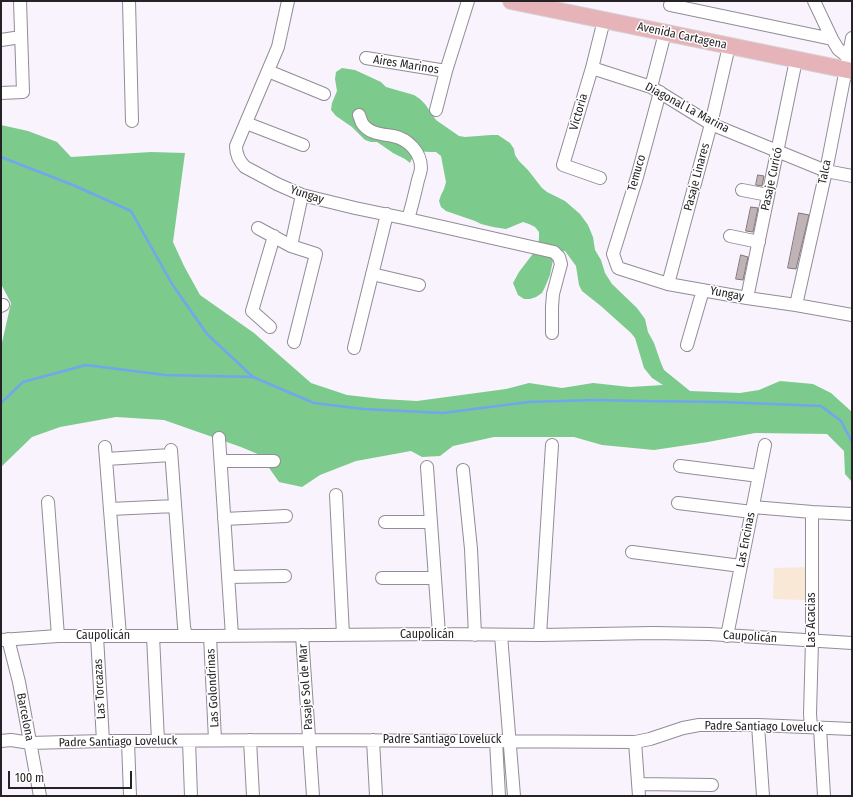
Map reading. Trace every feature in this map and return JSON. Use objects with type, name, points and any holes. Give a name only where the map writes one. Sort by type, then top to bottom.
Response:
[{"type":"main road","name":"Avenida Cartagena","points":[[511,1],[796,60],[849,66]]},
{"type":"street","points":[[1,93],[23,92],[20,1]]},
{"type":"street","points":[[129,1],[132,121]]},
{"type":"street","name":"Yungay","points":[[288,1],[278,47],[236,146],[238,156],[242,164],[276,184],[302,195],[548,250],[557,254],[561,267],[553,294],[552,333]]},
{"type":"street","name":"Aires Marinos","points":[[436,110],[446,71],[468,1]]},
{"type":"street","points":[[814,1],[832,40],[849,66]]},
{"type":"street","points":[[670,5],[832,40]]},
{"type":"street","name":"Victoria","points":[[600,178],[563,165],[592,68],[604,20]]},
{"type":"street","name":"Temuco","points":[[613,254],[637,177],[656,90],[665,33]]},
{"type":"street","points":[[1,40],[21,37]]},
{"type":"street","name":"Talca","points":[[796,305],[849,66],[852,38]]},
{"type":"street","name":"Pasaje Linares","points":[[668,284],[711,124],[729,46]]},
{"type":"street","name":"Aires Marinos","points":[[366,58],[446,71]]},
{"type":"street","name":"Pasaje Curicó","points":[[747,298],[796,60]]},
{"type":"street","name":"Diagonal La Marina","points":[[592,68],[656,90],[711,124],[826,170],[852,176]]},
{"type":"street","points":[[268,71],[324,94]]},
{"type":"street","points":[[359,115],[362,123],[368,129],[379,134],[394,136],[405,141],[415,149],[421,168],[408,219]]},
{"type":"street","points":[[246,123],[303,145]]},
{"type":"street","points":[[742,190],[768,195]]},
{"type":"street","points":[[291,246],[302,195]]},
{"type":"street","points":[[354,348],[387,214]]},
{"type":"street","points":[[258,228],[291,246],[316,254],[294,342]]},
{"type":"street","points":[[270,328],[252,311],[274,236]]},
{"type":"street","points":[[730,236],[759,242]]},
{"type":"street","name":"Yungay","points":[[613,254],[618,268],[668,284],[852,315]]},
{"type":"street","points":[[372,274],[419,285]]},
{"type":"street","points":[[687,345],[703,290]]},
{"type":"street","points":[[219,438],[232,636]]},
{"type":"street","points":[[540,635],[552,445]]},
{"type":"street","name":"Las Encinas","points":[[728,636],[765,445]]},
{"type":"street","points":[[120,636],[105,453],[171,453],[184,627],[186,636]]},
{"type":"street","points":[[221,461],[274,461]]},
{"type":"street","points":[[680,466],[759,476]]},
{"type":"street","points":[[427,467],[439,634]]},
{"type":"street","points":[[463,470],[471,549],[475,635]]},
{"type":"street","points":[[336,495],[343,635]]},
{"type":"street","points":[[48,502],[58,636]]},
{"type":"street","points":[[678,503],[752,510],[852,514]]},
{"type":"street","points":[[110,509],[175,506]]},
{"type":"street","name":"Las Acacias","points":[[812,512],[812,641],[810,714],[815,727],[824,796]]},
{"type":"street","points":[[224,519],[286,516]]},
{"type":"street","points":[[385,522],[431,522]]},
{"type":"street","points":[[632,552],[741,566]]},
{"type":"street","points":[[228,577],[285,576]]},
{"type":"street","points":[[382,578],[435,578]]},
{"type":"street","name":"Caupolicán","points":[[4,640],[58,636],[439,634],[540,635],[653,633],[709,634],[852,644]]},
{"type":"street","name":"Pasaje Sol de Mar","points":[[302,635],[313,796]]},
{"type":"street","points":[[501,635],[514,796]]},
{"type":"street","name":"Las Torcazas","points":[[97,636],[103,742]]},
{"type":"street","points":[[153,636],[158,741]]},
{"type":"street","name":"Las Golondrinas","points":[[210,636],[215,740]]},
{"type":"street","name":"Barcelona","points":[[4,640],[19,682],[40,796]]},
{"type":"street","name":"Padre Santiago Loveluck","points":[[1,741],[11,740],[30,743],[215,740],[635,742],[650,740],[683,728],[699,725],[758,725],[852,729]]},
{"type":"street","points":[[758,725],[763,796]]},
{"type":"street","points":[[250,740],[253,796]]},
{"type":"street","points":[[373,740],[376,796]]},
{"type":"street","points":[[128,741],[130,796]]},
{"type":"street","points":[[189,741],[191,796]]},
{"type":"street","points":[[496,741],[499,796]]},
{"type":"street","points":[[635,742],[639,790],[712,785]]},
{"type":"shaded area","points":[[810,567],[808,600],[773,599],[774,568]]},
{"type":"green space","points":[[342,68],[355,70],[381,82],[386,87],[414,95],[425,104],[436,120],[459,136],[498,135],[510,143],[519,161],[542,188],[565,201],[580,214],[588,225],[593,237],[595,250],[601,260],[605,273],[612,284],[637,308],[645,319],[648,332],[654,343],[664,370],[690,391],[740,393],[759,390],[780,381],[813,384],[831,393],[852,412],[852,482],[845,474],[844,451],[827,434],[755,433],[654,450],[602,445],[574,437],[494,437],[453,446],[440,456],[422,457],[411,451],[356,461],[320,475],[302,487],[279,482],[260,455],[241,447],[164,420],[116,417],[60,427],[32,437],[1,467],[1,347],[11,303],[1,284],[1,125],[28,131],[57,142],[71,157],[151,152],[185,153],[173,242],[184,266],[200,295],[254,333],[311,383],[347,395],[417,401],[506,389],[529,383],[562,388],[593,383],[630,387],[663,385],[652,378],[644,368],[635,338],[631,333],[582,291],[579,285],[576,266],[565,251],[559,252],[553,260],[550,275],[542,293],[530,299],[524,299],[518,295],[513,283],[538,245],[539,232],[535,227],[523,222],[506,229],[493,227],[446,211],[441,207],[439,201],[446,182],[441,156],[436,152],[420,152],[414,155],[410,163],[377,142],[365,140],[352,127],[336,116],[331,110],[337,91],[335,79],[336,72]]},
{"type":"building","points":[[758,175],[764,176],[762,186],[756,185]]},
{"type":"building","points":[[751,207],[758,208],[753,232],[746,231]]},
{"type":"building","points":[[799,213],[809,215],[796,269],[788,268]]},
{"type":"building","points":[[741,255],[748,257],[743,280],[736,279]]},
{"type":"waterway","points":[[1,157],[73,185],[131,211],[172,284],[207,334],[253,377],[314,403],[363,409],[443,413],[528,402],[595,400],[723,402],[821,406],[841,421],[852,442]]},
{"type":"waterway","points":[[1,403],[23,382],[86,365],[165,375],[253,377]]}]
